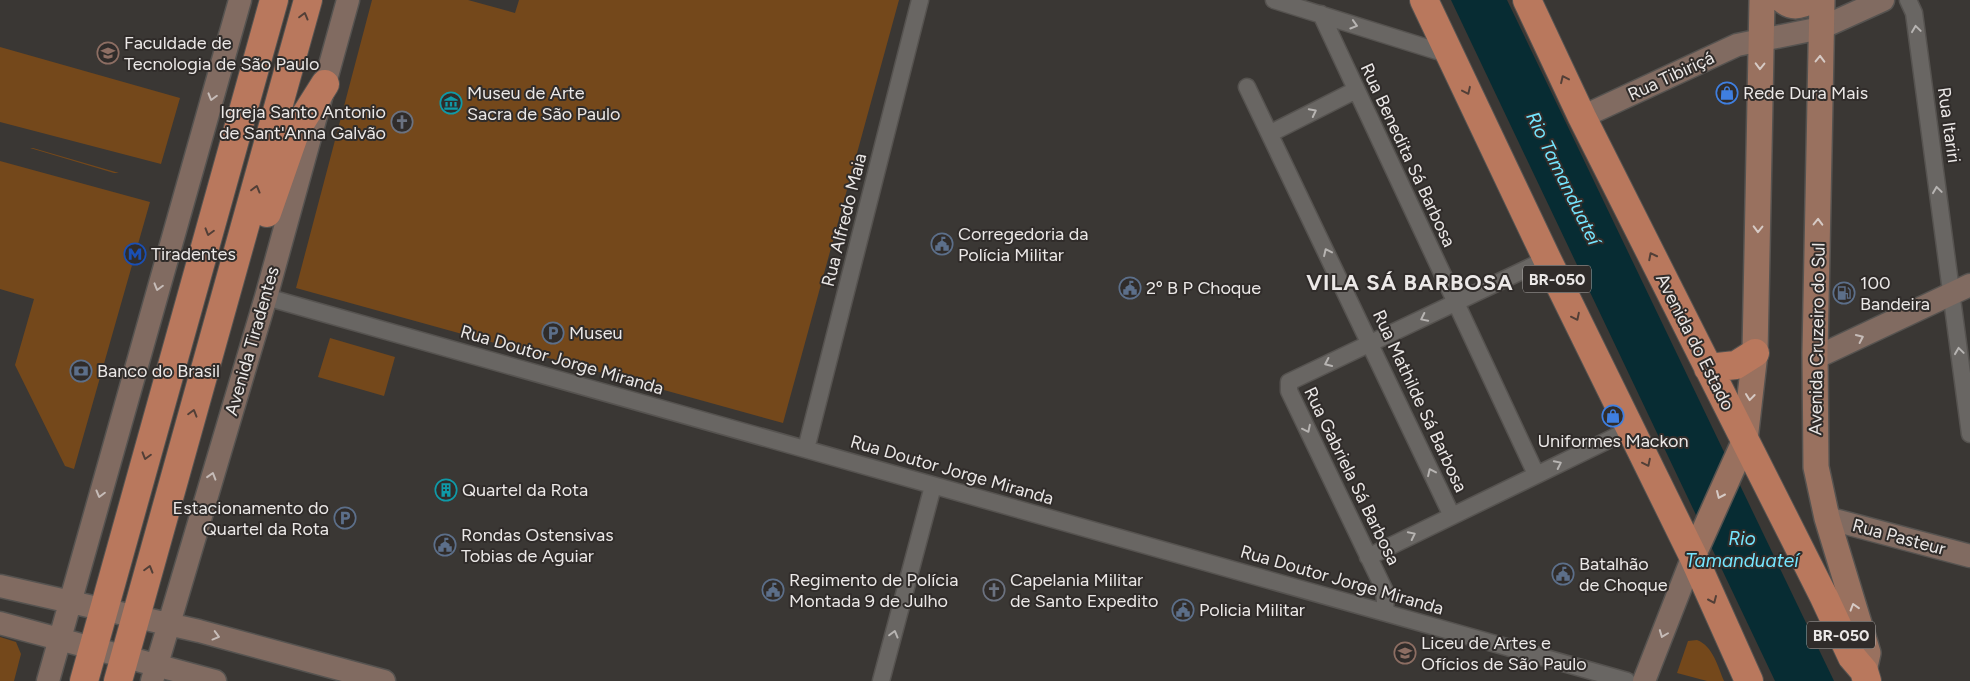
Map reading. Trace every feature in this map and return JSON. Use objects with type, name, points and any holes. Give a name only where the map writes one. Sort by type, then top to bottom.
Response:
[{"type":"highway","points":[[84,681],[274,0]]},
{"type":"highway","name":"Avenida Tiradentes","points":[[122,669],[308,0]]},
{"type":"highway","name":"BR-050","points":[[1424,0],[1547,259],[1693,556],[1749,681]]},
{"type":"highway","name":"Avenida do Estado","points":[[1527,0],[1582,117],[1852,657],[1866,676]]},
{"type":"highway","points":[[226,297],[247,271],[296,130],[325,84]]},
{"type":"highway","points":[[1708,368],[1736,365],[1755,353]]},
{"type":"main road","points":[[48,681],[240,0]]},
{"type":"main road","name":"Avenida Tiradentes","points":[[155,673],[266,297],[348,0]]},
{"type":"main road","points":[[1644,681],[1693,556],[1745,440],[1755,353],[1762,0]]},
{"type":"main road","points":[[1782,0],[1790,6],[1812,0]]},
{"type":"main road","name":"Avenida Cruzeiro do Sul","points":[[1822,0],[1816,467],[1827,518],[1868,653],[1866,676]]},
{"type":"main road","name":"Rua Tibiriçá","points":[[1582,117],[1737,45],[1821,28],[1883,0]]},
{"type":"main road","points":[[1816,358],[1961,290]]},
{"type":"main road","name":"Rua Pasteur","points":[[1827,518],[1970,556]]},
{"type":"main road","points":[[0,586],[169,624],[384,681]]},
{"type":"main road","points":[[0,623],[93,648],[122,669],[215,681]]},
{"type":"street","name":"Rua Alfredo Maia","points":[[806,449],[920,0]]},
{"type":"street","points":[[1274,0],[1450,55]]},
{"type":"street","name":"Rua Itariri","points":[[1908,0],[1914,13],[1961,290],[1970,434]]},
{"type":"street","name":"Rua Benedita Sá Barbosa","points":[[1321,14],[1536,474]]},
{"type":"street","name":"Rua Mathilde Sá Barbosa","points":[[1247,87],[1271,133],[1452,516]]},
{"type":"street","points":[[1271,133],[1356,90]]},
{"type":"street","points":[[1370,343],[1547,259]]},
{"type":"street","name":"Rua Doutor Jorge Miranda","points":[[266,297],[1627,681]]},
{"type":"street","name":"Rua Gabriela Sá Barbosa","points":[[1370,343],[1291,380],[1288,385],[1289,391],[1384,589],[1386,613]]},
{"type":"street","points":[[1368,557],[1631,429]]},
{"type":"street","points":[[881,681],[933,486]]},
{"type":"shaded area","points":[[372,0],[468,0],[515,13],[519,0],[899,0],[783,423],[296,288]]},
{"type":"shaded area","points":[[0,47],[180,98],[161,164],[0,122]]},
{"type":"shaded area","points":[[30,148],[33,148],[119,173],[114,173]]},
{"type":"shaded area","points":[[0,161],[150,202],[74,469],[65,466],[15,365],[34,299],[0,289]]},
{"type":"shaded area","points":[[330,338],[395,357],[384,396],[318,377]]},
{"type":"shaded area","points":[[0,637],[16,642],[21,654],[14,681],[0,681]]},
{"type":"shaded area","points":[[1697,640],[1703,643],[1711,652],[1724,681],[1707,681],[1677,673],[1688,641]]},
{"type":"water","name":"Rio Tamanduateí","points":[[1451,0],[1507,0],[1834,681],[1775,681]]},
{"type":"place","name":"Faculdade de Tecnologia de São Paulo","points":[[108,53]]},
{"type":"place","name":"Rede Dura Mais","points":[[1727,93]]},
{"type":"place","name":"Museu de Arte Sacra de São Paulo","points":[[451,103]]},
{"type":"place","name":"Igreja Santo Antonio de Sant'Anna Galvão","points":[[402,122]]},
{"type":"place","name":"Corregedoria da Polícia Militar","points":[[942,244]]},
{"type":"place","name":"Tiradentes","points":[[135,254]]},
{"type":"place","name":"2º B P Choque","points":[[1130,288]]},
{"type":"place","name":"100 Bandeira","points":[[1844,293]]},
{"type":"place","name":"Museu","points":[[553,333]]},
{"type":"place","name":"Banco do Brasil","points":[[81,371]]},
{"type":"place","name":"Uniformes Mackon","points":[[1613,416]]},
{"type":"place","name":"Quartel da Rota","points":[[446,490]]},
{"type":"place","name":"Estacionamento do Quartel da Rota","points":[[345,518]]},
{"type":"place","name":"Rondas Ostensivas Tobias de Aguiar","points":[[445,545]]},
{"type":"place","name":"Batalhão de Choque","points":[[1563,574]]},
{"type":"place","name":"Regimento de Polícia Montada 9 de Julho","points":[[773,590]]},
{"type":"place","name":"Capelania Militar de Santo Expedito","points":[[994,590]]},
{"type":"place","name":"Policia Militar","points":[[1183,610]]},
{"type":"place","name":"Liceu de Artes e Ofícios de São Paulo","points":[[1405,653]]},
{"type":"district","name":"VILA SÁ BARBOSA","points":[[1410,282]]}]
